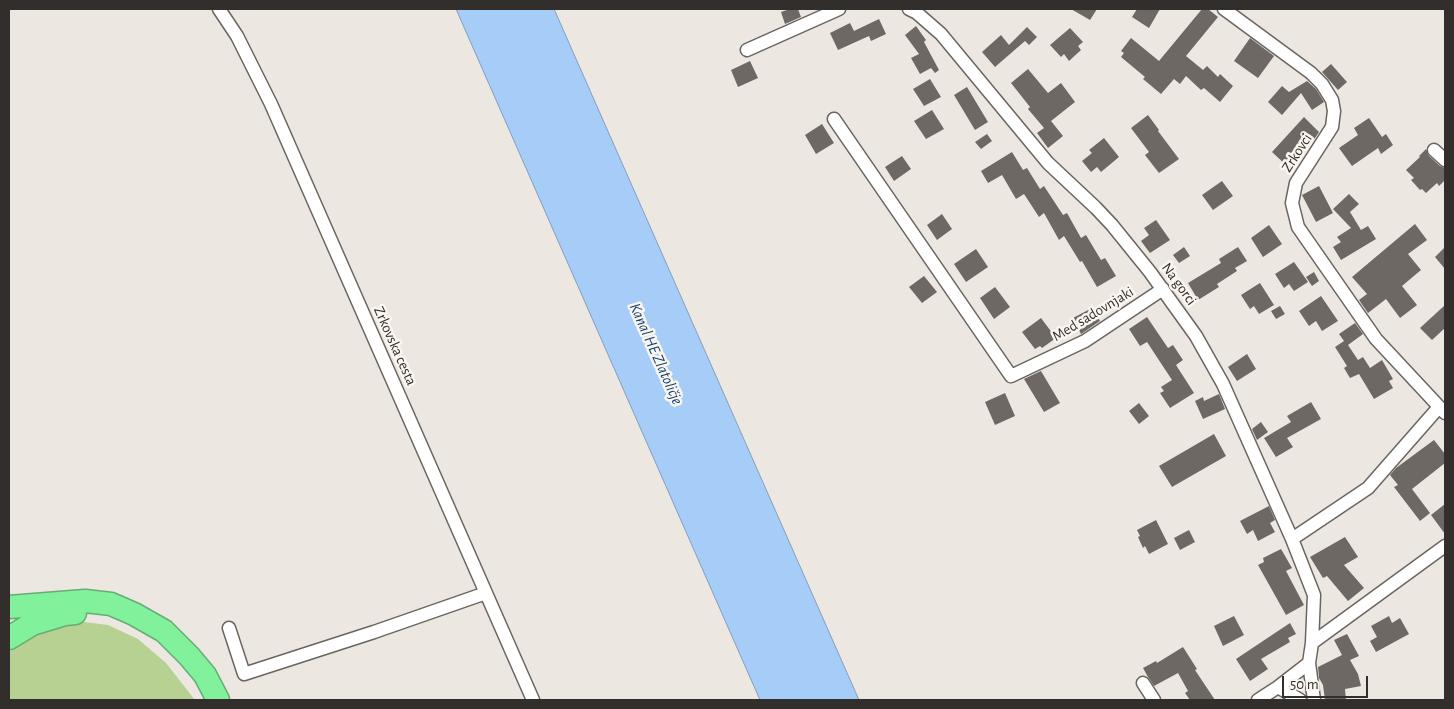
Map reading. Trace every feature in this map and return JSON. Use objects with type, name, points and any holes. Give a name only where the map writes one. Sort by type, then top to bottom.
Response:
[{"type":"highway","points":[[9,607],[85,600],[111,604],[134,614],[164,631],[189,656],[205,675],[218,700]]},
{"type":"highway","points":[[9,638],[32,624],[65,614],[85,613],[110,617],[144,634],[172,658],[193,684],[202,700]]},
{"type":"street","name":"Zrkovska cesta","points":[[220,9],[271,104],[533,700]]},
{"type":"street","points":[[747,50],[839,9]]},
{"type":"street","name":"Na gorci","points":[[909,9],[917,13],[941,34],[1048,163],[1112,225],[1163,289],[1196,336],[1223,384],[1292,539],[1314,595],[1312,643],[1309,663],[1314,700]]},
{"type":"street","name":"Zrkovci","points":[[1224,9],[1310,73],[1322,84],[1332,100],[1334,112],[1332,126],[1296,183],[1292,203],[1298,227],[1376,339],[1442,410],[1368,488],[1292,539]]},
{"type":"street","name":"Med sadovnjaki","points":[[834,120],[1011,376],[1085,341],[1163,289]]},
{"type":"street","points":[[1434,150],[1445,160]]},
{"type":"street","points":[[1312,643],[1445,546]]},
{"type":"street","points":[[229,628],[244,674],[486,593]]},
{"type":"street","points":[[1258,700],[1309,663]]},
{"type":"street","points":[[1143,683],[1154,700]]},
{"type":"street","points":[[1278,687],[1300,700]]},
{"type":"green space","points":[[76,621],[108,625],[138,639],[166,663],[195,700],[9,700],[9,652],[40,632]]},
{"type":"water","name":"Kanal HE Zlatoličje","points":[[456,9],[554,9],[859,700],[760,700]]},
{"type":"building","points":[[798,9],[801,17],[785,24],[781,12]]},
{"type":"building","points":[[1071,9],[1097,9],[1090,20]]},
{"type":"building","points":[[1137,9],[1160,9],[1149,28],[1132,17]]},
{"type":"building","points":[[1202,9],[1208,9],[1218,17],[1186,56],[1203,70],[1207,66],[1218,77],[1220,74],[1233,86],[1220,102],[1204,88],[1201,90],[1186,76],[1180,84],[1174,79],[1161,94],[1143,79],[1145,77],[1121,57],[1124,53],[1121,51],[1131,38],[1159,61]]},
{"type":"building","points":[[879,19],[886,34],[871,41],[869,36],[838,50],[830,33],[850,23],[854,31]]},
{"type":"building","points":[[916,26],[926,40],[924,42],[939,70],[935,73],[931,68],[920,74],[911,58],[919,54],[905,35]]},
{"type":"building","points":[[1027,27],[1037,37],[1029,45],[1025,41],[995,67],[982,52],[1001,35],[1009,45]]},
{"type":"building","points":[[1070,28],[1083,42],[1078,46],[1081,50],[1069,61],[1064,54],[1061,57],[1050,45]]},
{"type":"building","points":[[1250,38],[1274,56],[1258,78],[1234,61]]},
{"type":"building","points":[[750,61],[758,78],[738,87],[731,70]]},
{"type":"building","points":[[1331,64],[1347,82],[1338,90],[1322,72]]},
{"type":"building","points":[[1028,69],[1048,93],[1061,83],[1075,102],[1051,121],[1063,136],[1048,148],[1037,133],[1044,128],[1028,109],[1030,107],[1011,83]]},
{"type":"building","points":[[930,79],[941,97],[924,106],[913,89]]},
{"type":"building","points":[[1307,81],[1316,89],[1324,102],[1312,110],[1301,93],[1282,115],[1268,102],[1282,86],[1289,92]]},
{"type":"building","points":[[967,87],[988,122],[975,130],[954,95]]},
{"type":"building","points":[[932,110],[944,129],[926,139],[914,121]]},
{"type":"building","points":[[1148,115],[1179,159],[1159,173],[1145,155],[1149,152],[1131,128]]},
{"type":"building","points":[[1304,117],[1319,132],[1288,167],[1272,152]]},
{"type":"building","points":[[1369,118],[1382,137],[1386,134],[1393,145],[1381,154],[1378,148],[1352,166],[1339,148],[1358,135],[1354,128]]},
{"type":"building","points":[[822,124],[834,143],[816,154],[805,135]]},
{"type":"building","points":[[987,134],[992,141],[981,149],[975,142]]},
{"type":"building","points":[[1104,138],[1119,157],[1101,172],[1097,167],[1091,172],[1082,161],[1092,153],[1089,150]]},
{"type":"building","points":[[1426,149],[1429,156],[1445,168],[1445,180],[1439,186],[1437,183],[1426,193],[1422,189],[1420,190],[1411,180],[1414,178],[1406,170]]},
{"type":"building","points":[[1012,152],[1023,170],[1027,168],[1040,189],[1044,186],[1063,215],[1067,213],[1081,238],[1086,235],[1101,260],[1105,258],[1116,276],[1097,287],[1082,261],[1080,262],[1064,236],[1059,240],[1044,213],[1039,217],[1024,194],[1016,199],[1002,175],[988,183],[981,171]]},
{"type":"building","points":[[902,156],[911,169],[894,181],[885,167]]},
{"type":"building","points":[[1222,181],[1233,196],[1213,210],[1202,195]]},
{"type":"building","points":[[1319,186],[1333,213],[1316,222],[1302,195]]},
{"type":"building","points":[[1349,194],[1359,204],[1350,212],[1361,230],[1368,226],[1376,239],[1341,260],[1333,247],[1341,242],[1337,237],[1351,228],[1333,209]]},
{"type":"building","points":[[942,214],[952,229],[937,240],[927,225]]},
{"type":"building","points":[[1156,220],[1170,240],[1150,253],[1141,241],[1149,235],[1144,228]]},
{"type":"building","points":[[1415,224],[1427,240],[1408,254],[1421,270],[1402,286],[1417,305],[1400,318],[1386,299],[1368,313],[1359,300],[1367,294],[1352,277]]},
{"type":"building","points":[[1269,225],[1282,244],[1263,257],[1251,238]]},
{"type":"building","points":[[1184,247],[1190,256],[1179,263],[1173,255]]},
{"type":"building","points":[[1238,247],[1247,261],[1235,268],[1237,271],[1217,284],[1219,287],[1198,300],[1188,283],[1221,263],[1219,259]]},
{"type":"building","points":[[1445,247],[1445,269],[1435,257]]},
{"type":"building","points":[[976,249],[988,267],[966,282],[954,264]]},
{"type":"building","points":[[1294,262],[1308,282],[1294,291],[1289,284],[1284,288],[1275,274]]},
{"type":"building","points":[[1314,272],[1319,281],[1312,286],[1306,277]]},
{"type":"building","points":[[924,276],[937,292],[922,303],[909,287]]},
{"type":"building","points":[[1260,283],[1274,305],[1259,314],[1254,306],[1250,309],[1241,295]]},
{"type":"building","points":[[995,287],[1010,307],[994,319],[980,298]]},
{"type":"building","points":[[1321,296],[1338,321],[1322,331],[1316,321],[1309,326],[1299,311]]},
{"type":"building","points":[[1445,305],[1445,328],[1432,340],[1420,328]]},
{"type":"building","points":[[1280,306],[1285,314],[1276,319],[1271,311]]},
{"type":"building","points":[[1092,308],[1100,321],[1081,334],[1073,318]]},
{"type":"building","points":[[1147,317],[1168,348],[1173,345],[1183,360],[1176,365],[1194,393],[1170,408],[1160,393],[1164,391],[1161,387],[1172,380],[1147,342],[1140,346],[1129,329]]},
{"type":"building","points":[[1041,318],[1056,338],[1042,348],[1040,346],[1035,349],[1022,332]]},
{"type":"building","points":[[1355,323],[1363,334],[1348,345],[1358,360],[1363,357],[1370,368],[1382,360],[1393,379],[1389,381],[1393,388],[1374,399],[1359,374],[1350,378],[1344,368],[1347,366],[1335,347],[1344,341],[1339,334]]},
{"type":"building","points":[[1247,354],[1256,369],[1237,381],[1228,367]]},
{"type":"building","points":[[1041,371],[1060,403],[1044,412],[1024,379]]},
{"type":"building","points":[[1005,393],[1015,416],[995,425],[985,402]]},
{"type":"building","points":[[1219,394],[1225,409],[1203,419],[1195,401],[1203,397],[1204,401]]},
{"type":"building","points":[[1311,402],[1321,419],[1287,438],[1293,447],[1276,457],[1264,438],[1291,422],[1287,416]]},
{"type":"building","points":[[1139,403],[1149,416],[1139,424],[1129,411]]},
{"type":"building","points":[[1261,422],[1268,432],[1257,440],[1252,429]]},
{"type":"building","points":[[1214,434],[1226,456],[1172,487],[1159,466]]},
{"type":"building","points":[[1434,440],[1445,454],[1445,463],[1412,489],[1430,513],[1420,521],[1394,487],[1398,485],[1390,475],[1396,468]]},
{"type":"building","points":[[1445,504],[1445,534],[1431,515]]},
{"type":"building","points":[[1269,506],[1275,520],[1270,523],[1275,532],[1258,541],[1253,530],[1247,534],[1240,521]]},
{"type":"building","points":[[1156,520],[1168,544],[1149,554],[1145,546],[1143,548],[1137,530]]},
{"type":"building","points":[[1189,530],[1195,542],[1180,550],[1174,538]]},
{"type":"building","points":[[1345,537],[1358,557],[1344,565],[1364,588],[1348,601],[1327,576],[1323,578],[1310,557]]},
{"type":"building","points":[[1281,549],[1292,568],[1286,571],[1304,605],[1286,615],[1258,565],[1264,562],[1263,558]]},
{"type":"building","points":[[1234,616],[1244,635],[1223,646],[1214,626]]},
{"type":"building","points":[[1389,616],[1392,623],[1400,618],[1409,634],[1376,652],[1370,641],[1377,637],[1371,626]]},
{"type":"building","points":[[1290,623],[1296,634],[1288,638],[1290,642],[1261,659],[1268,669],[1250,681],[1236,659]]},
{"type":"building","points":[[1347,634],[1359,656],[1350,660],[1358,674],[1361,686],[1345,689],[1346,700],[1325,700],[1318,667],[1342,655],[1334,640]]},
{"type":"building","points":[[1183,647],[1197,669],[1195,670],[1215,700],[1190,700],[1185,693],[1188,691],[1178,673],[1154,686],[1148,677],[1143,668],[1156,661],[1157,663]]}]
